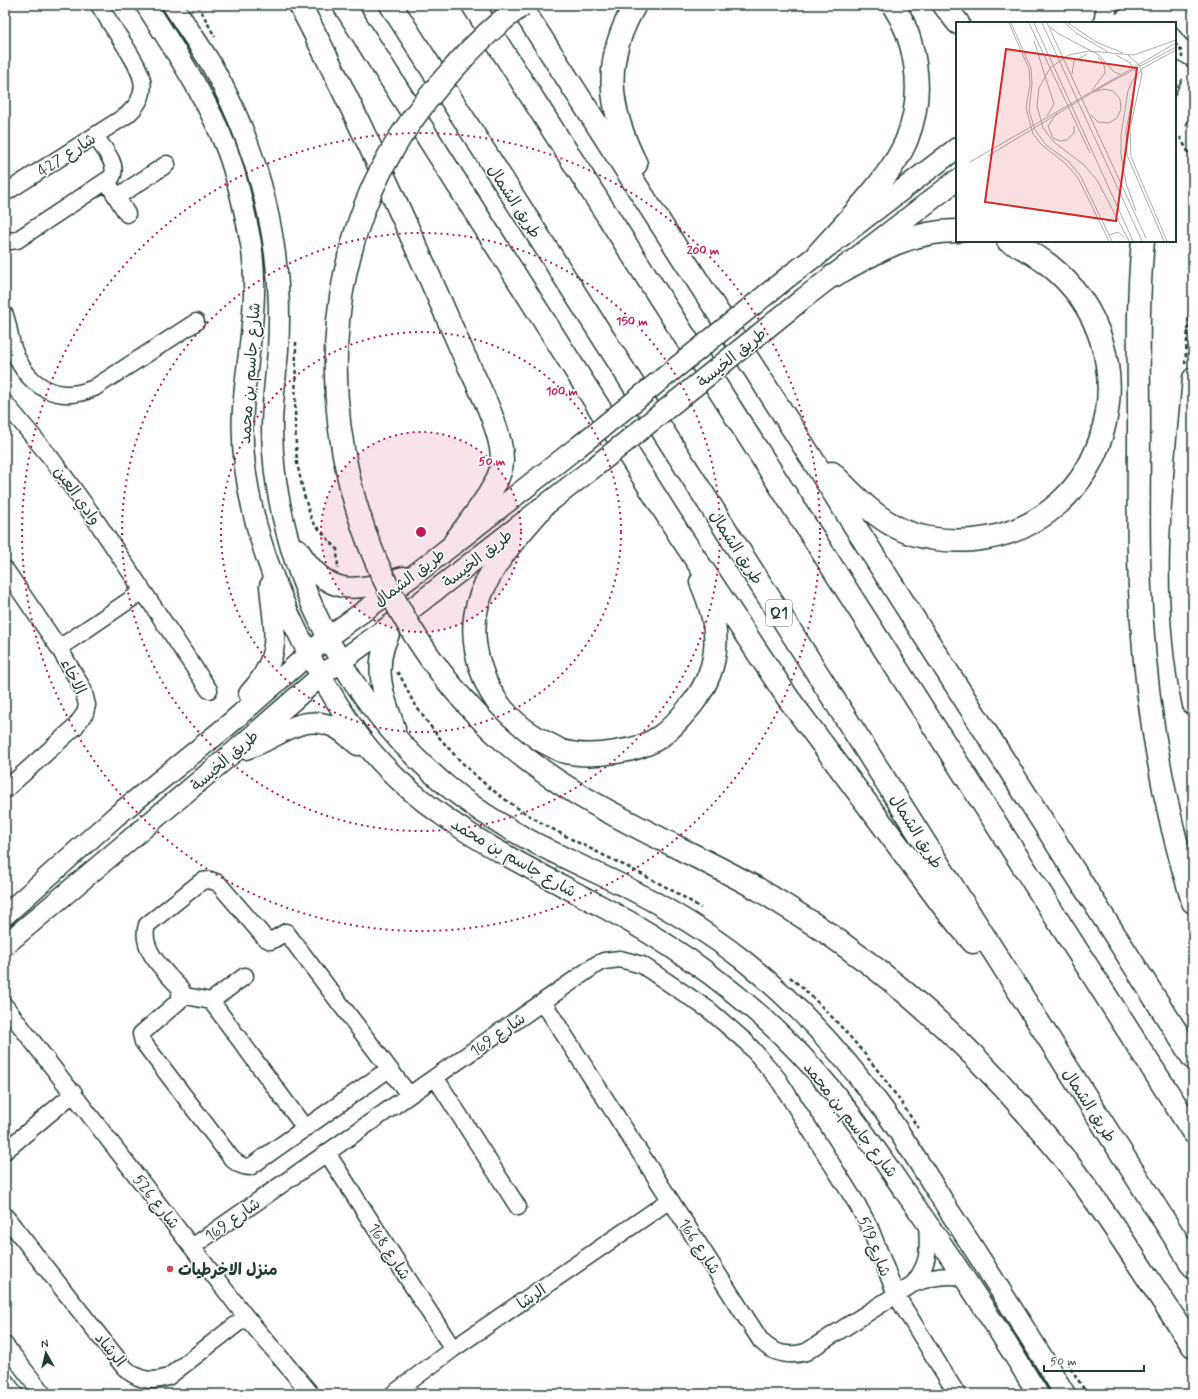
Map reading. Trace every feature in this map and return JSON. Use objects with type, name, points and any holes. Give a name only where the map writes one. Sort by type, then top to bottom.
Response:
[{"type":"highway","points":[[300,5],[360,126],[443,306],[497,431],[502,461],[501,470],[496,483],[454,543]]},
{"type":"highway","points":[[344,5],[681,537],[788,698],[930,889],[973,943],[986,954],[999,962]]},
{"type":"highway","name":"طريق الشمال","points":[[390,5],[791,632],[1193,1266]]},
{"type":"highway","points":[[473,5],[1193,1132]]},
{"type":"highway","points":[[1193,1058],[802,442],[521,5],[506,16],[475,44],[439,84],[394,147],[378,178],[358,229],[345,281],[340,310],[337,355],[337,394],[340,434],[348,473],[363,530],[383,579],[405,621],[429,658],[464,701],[487,725],[546,774],[593,805],[707,861],[758,889],[844,944],[898,985],[981,1062],[1056,1149],[1092,1198],[1193,1346]]},
{"type":"highway","points":[[635,5],[626,21],[613,65],[613,95],[616,118],[627,146],[652,198],[659,221]]},
{"type":"highway","points":[[818,255],[889,170],[906,140],[912,121],[917,91],[913,51],[906,30],[893,5]]},
{"type":"highway","points":[[944,5],[957,22]]},
{"type":"highway","points":[[1176,127],[1193,85]]},
{"type":"highway","points":[[833,276],[902,240],[933,233],[956,231]]},
{"type":"highway","points":[[802,442],[870,510],[897,528],[914,534],[952,540],[996,536],[1028,525],[1056,504],[1071,490],[1086,469],[1103,432],[1109,402],[1107,366],[1098,331],[1076,292],[1067,281],[1041,260],[1010,242]]},
{"type":"highway","points":[[1144,242],[1140,323],[1139,482],[1142,623],[1153,726],[1167,804],[1193,902]]},
{"type":"highway","points":[[541,509],[505,551],[487,578],[477,605],[474,631],[477,657],[484,680],[494,699],[509,717],[530,735],[562,751],[597,755],[630,750],[660,737],[680,720],[700,693],[714,664],[716,639],[714,621],[706,594],[681,537]]},
{"type":"main road","name":"شارع جاسم بن محمد","points":[[146,5],[205,101],[226,147],[241,198],[253,260],[254,295],[251,346],[243,409],[244,454],[255,520],[287,608],[309,653],[349,723],[375,756],[422,800],[457,827],[487,846],[657,938],[690,960],[738,996],[788,1042],[833,1091],[927,1222],[1038,1394]]},
{"type":"main road","name":"شارع جاسم بن محمد","points":[[173,5],[210,62],[234,110],[255,164],[270,224],[278,279],[279,316],[272,409],[273,450],[278,491],[287,531],[304,585],[341,661],[378,716],[400,741],[424,765],[475,807],[532,842],[629,888],[692,924],[740,958],[806,1016],[845,1059],[889,1117],[1065,1394]]},
{"type":"main road","points":[[1104,22],[1107,5]]},
{"type":"main road","points":[[1122,22],[1145,5]]},
{"type":"main road","points":[[1154,22],[1181,12]]},
{"type":"main road","points":[[1176,72],[1193,85]]},
{"type":"main road","points":[[818,255],[956,149]]},
{"type":"main road","name":"طريق الخيسة","points":[[5,945],[235,751],[322,675],[396,621],[541,509],[804,298],[956,181]]},
{"type":"main road","name":"طريق الشمال","points":[[309,653],[328,637],[418,572],[579,446],[788,277],[818,255]]},
{"type":"main road","points":[[1193,378],[1182,504],[1180,586],[1186,665],[1193,705]]},
{"type":"main road","points":[[287,531],[311,569],[337,586],[346,588],[365,588],[418,572]]},
{"type":"main road","points":[[227,726],[242,701],[259,683],[272,658],[275,630],[269,562]]},
{"type":"main road","points":[[396,621],[386,639],[379,665],[384,697],[400,741]]},
{"type":"main road","name":"طريق الخيسة","points":[[5,915],[116,816],[227,726],[309,653]]},
{"type":"main road","points":[[235,751],[260,744],[295,725],[310,722],[333,727],[375,756]]},
{"type":"street","name":"شارع 427","points":[[5,193],[127,115],[133,110],[140,98],[143,83],[139,69],[99,5]]},
{"type":"street","points":[[5,238],[10,241],[17,240],[107,181],[114,174],[114,168],[95,136]]},
{"type":"street","points":[[117,197],[167,164]]},
{"type":"street","points":[[107,181],[127,214]]},
{"type":"street","points":[[5,315],[14,351],[27,374],[46,389],[54,392],[70,394],[94,388],[196,322]]},
{"type":"street","name":"وادي العين","points":[[5,404],[35,438],[92,512],[209,690]]},
{"type":"street","name":"الاخاء","points":[[5,569],[59,648],[86,697],[85,714],[75,727],[5,790]]},
{"type":"street","points":[[59,648],[143,591]]},
{"type":"street","points":[[389,1069],[250,1167],[244,1167],[232,1159],[142,1042],[141,1034],[179,1001],[181,995],[181,989],[151,955],[144,932],[147,925],[202,881],[210,880],[218,883],[266,938],[271,941],[286,932],[409,1095]]},
{"type":"street","name":"شارع 169","points":[[192,1247],[604,961],[620,959],[635,962],[690,995],[728,1025],[762,1060],[791,1101]]},
{"type":"street","points":[[211,1001],[245,976]]},
{"type":"street","points":[[181,995],[211,1001],[305,1128]]},
{"type":"street","name":"شارع 166","points":[[543,1002],[761,1341],[774,1351],[790,1355],[806,1352],[914,1284],[940,1276],[963,1277]]},
{"type":"street","name":"شارع 526","points":[[5,1006],[74,1093],[246,1317],[311,1394]]},
{"type":"street","points":[[435,1077],[518,1207]]},
{"type":"street","points":[[5,1151],[74,1093]]},
{"type":"street","name":"شارع 519","points":[[791,1101],[864,1216],[896,1295],[957,1394]]},
{"type":"street","name":"شارع 168","points":[[328,1153],[453,1349]]},
{"type":"street","name":"الرشا","points":[[402,1391],[453,1349],[670,1200]]},
{"type":"street","name":"الرشاد","points":[[5,1216],[124,1367],[137,1377],[152,1381],[168,1377],[246,1317]]},
{"type":"street","name":"شارع 166","points":[[914,1284],[923,1272],[928,1260],[927,1222]]},
{"type":"street","points":[[5,1345],[41,1393]]},
{"type":"street","points":[[5,1381],[16,1394]]},
{"type":"path","points":[[1176,127],[1193,161]]},
{"type":"place","name":"منزل الاخرطيات","points":[[170,1269]]}]
